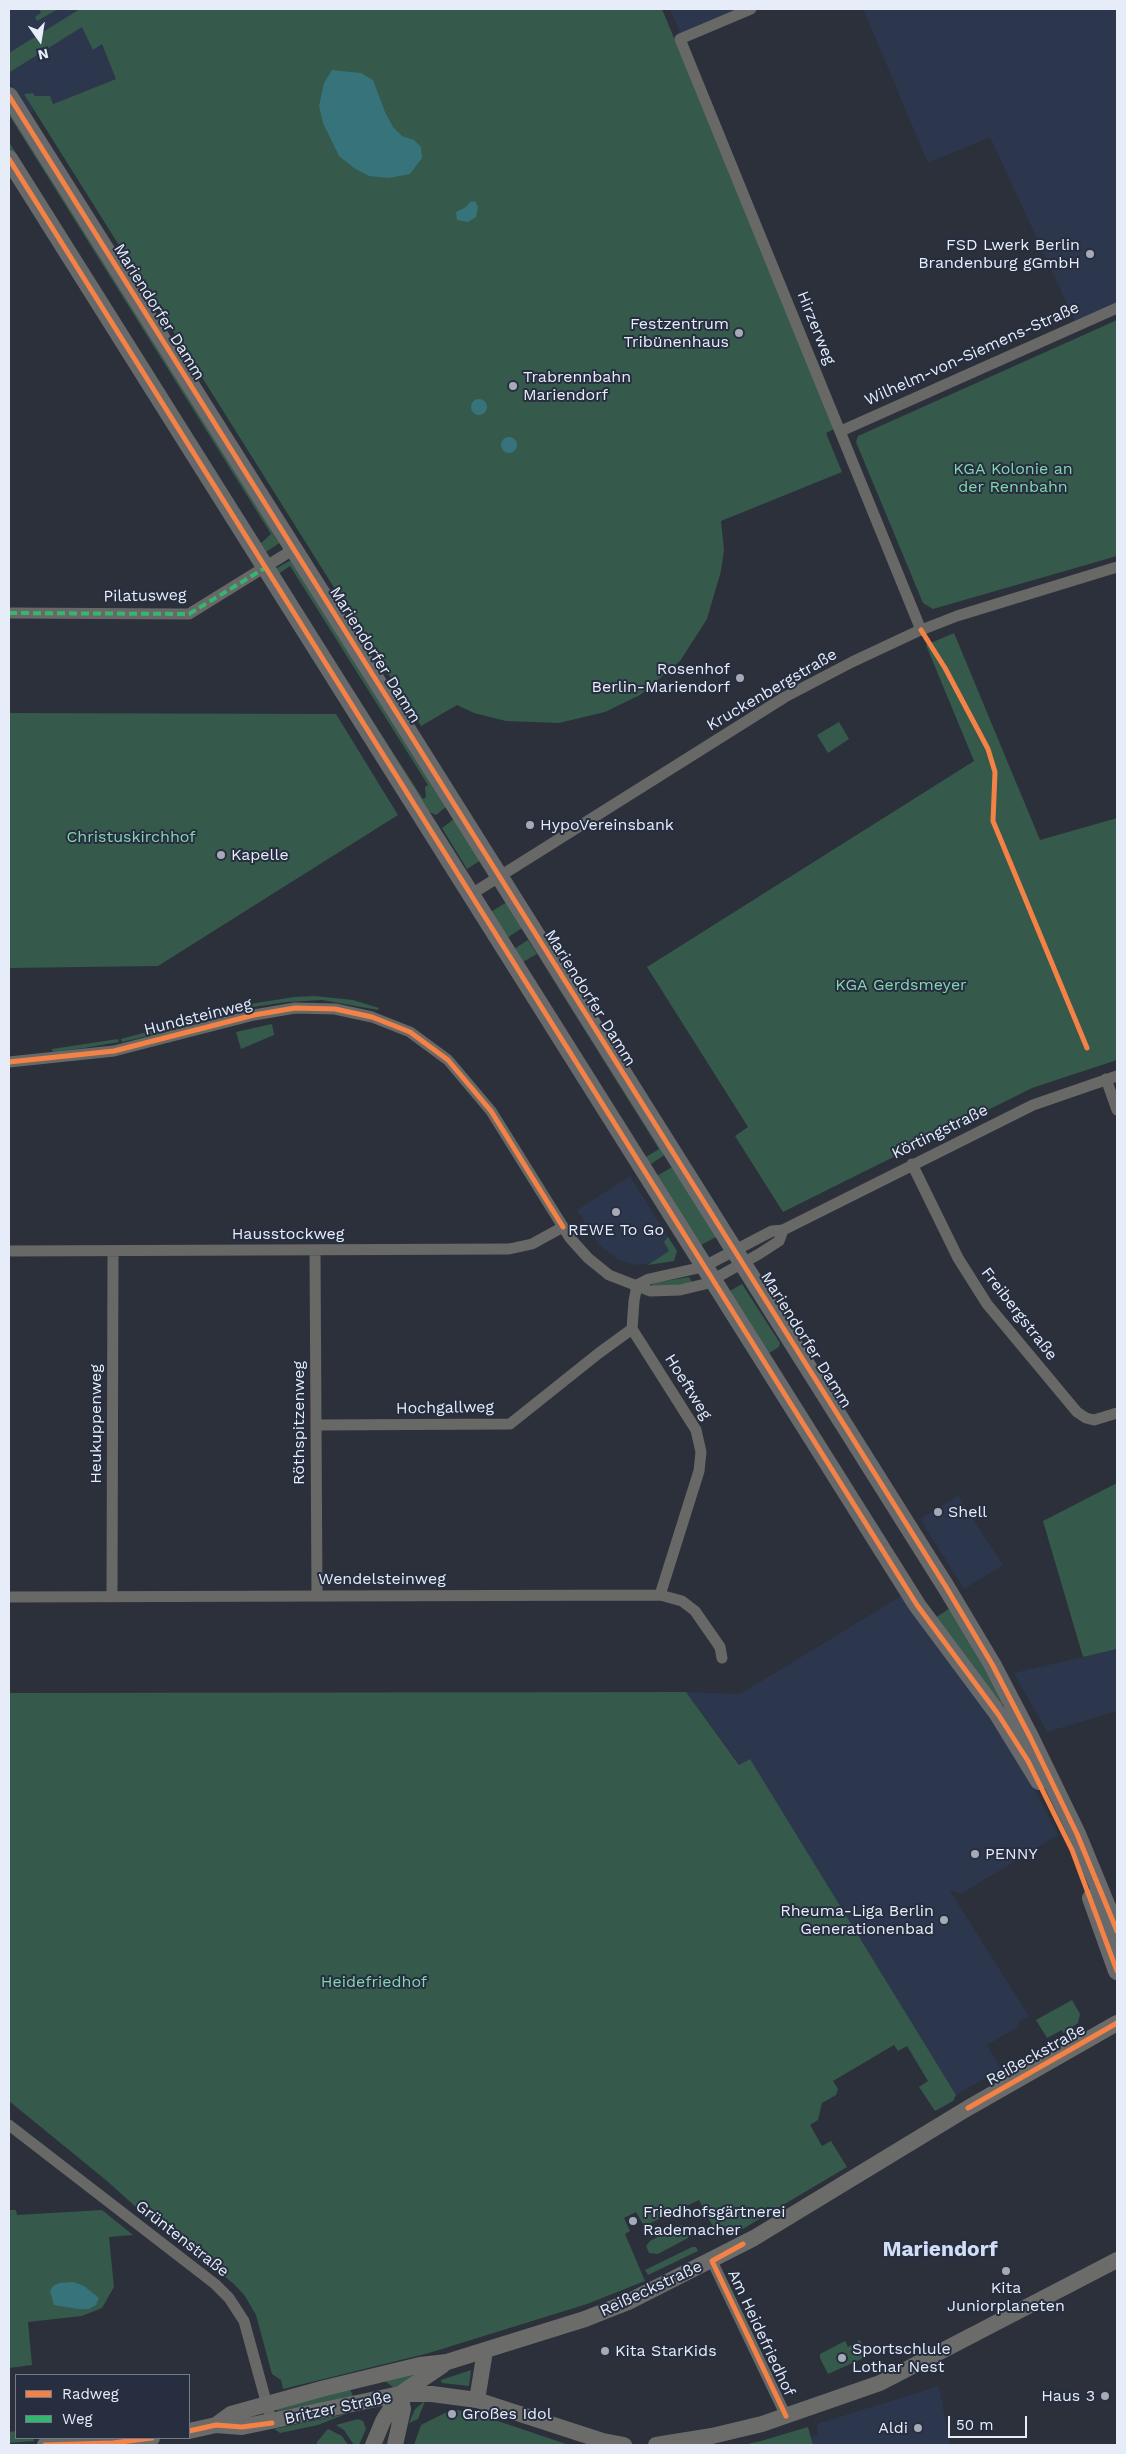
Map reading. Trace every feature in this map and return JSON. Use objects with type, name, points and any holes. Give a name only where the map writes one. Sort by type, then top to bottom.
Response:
[{"type":"main road","name":"Mariendorfer Damm","points":[[9,96],[946,1587],[992,1664],[1077,1834],[1117,1931]]},
{"type":"main road","points":[[9,159],[917,1606],[998,1714],[1028,1761],[1072,1850],[1117,1971]]},
{"type":"main road","name":"Reißeckstraße","points":[[485,2350],[586,2319],[647,2294],[712,2261],[798,2212],[968,2108],[1117,2023]]},
{"type":"main road","points":[[656,2445],[712,2436],[786,2416],[888,2379],[1117,2260]]},
{"type":"main road","points":[[477,2400],[485,2350]]},
{"type":"main road","name":"Britzer Straße","points":[[216,2425],[231,2414],[420,2365],[447,2362],[485,2350]]},
{"type":"main road","points":[[373,2445],[383,2421],[400,2394],[447,2362]]},
{"type":"main road","name":"Britzer Straße","points":[[368,2378],[400,2394]]},
{"type":"main road","points":[[395,2445],[403,2409],[400,2394]]},
{"type":"main road","name":"Britzer Straße","points":[[190,2431],[216,2425],[242,2427],[272,2422],[400,2394],[438,2394],[477,2400],[603,2441],[624,2445]]},
{"type":"main road","points":[[45,2445],[113,2443],[144,2439]]},
{"type":"street","name":"Hirzerweg","points":[[751,9],[680,39],[842,431],[845,445],[921,630]]},
{"type":"street","name":"Wilhelm-von-Siemens-Straße","points":[[842,431],[1117,308]]},
{"type":"street","name":"Pilatusweg","points":[[9,613],[189,614],[294,549]]},
{"type":"street","name":"Kruckenbergstraße","points":[[470,895],[785,697],[852,662],[921,630],[1022,595],[1117,567]]},
{"type":"street","name":"Hundsteinweg","points":[[9,1062],[114,1051],[254,1014],[295,1008],[335,1009],[372,1016],[410,1032],[448,1060],[492,1112],[563,1227],[597,1267],[623,1282],[637,1285],[650,1291],[660,1292],[708,1274],[739,1257]]},
{"type":"street","name":"Körtingstraße","points":[[739,1257],[772,1231],[783,1230],[1033,1105],[1112,1078]]},
{"type":"street","points":[[1112,1078],[1117,1110]]},
{"type":"street","name":"Freibergstraße","points":[[912,1164],[958,1258],[987,1304],[1081,1415],[1100,1419],[1117,1413]]},
{"type":"street","name":"Hausstockweg","points":[[9,1251],[509,1249],[532,1244],[563,1227]]},
{"type":"street","name":"Körtingstraße","points":[[708,1274],[739,1257],[778,1240],[783,1230]]},
{"type":"street","name":"Röthspitzenweg","points":[[315,1250],[317,1596]]},
{"type":"street","name":"Heukuppenweg","points":[[112,1597],[113,1251]]},
{"type":"street","name":"Hundsteinweg","points":[[637,1285],[649,1279],[708,1274]]},
{"type":"street","points":[[632,1329],[637,1285]]},
{"type":"street","name":"Hochgallweg","points":[[316,1425],[510,1424],[632,1329]]},
{"type":"street","name":"Hoeftweg","points":[[632,1329],[696,1430],[701,1446],[699,1471],[660,1595]]},
{"type":"street","name":"Wendelsteinweg","points":[[9,1597],[660,1595],[682,1601],[695,1610],[720,1648],[722,1658]]},
{"type":"street","name":"Grüntenstraße","points":[[9,2125],[215,2284],[229,2298],[244,2321],[272,2422]]},
{"type":"street","name":"Am Heidefriedhof","points":[[712,2261],[786,2416]]},
{"type":"shaded area","points":[[9,9],[86,9],[117,79],[29,113],[9,82]]},
{"type":"shaded area","points":[[670,9],[739,9],[677,36],[679,30]]},
{"type":"shaded area","points":[[863,9],[1117,9],[1117,304],[1075,321],[990,137],[928,163]]},
{"type":"shaded area","points":[[332,70],[361,73],[373,80],[393,127],[402,136],[414,140],[421,147],[422,158],[410,174],[389,178],[369,176],[354,168],[339,156],[323,123],[319,106],[324,83]]},
{"type":"shaded area","points":[[475,201],[478,207],[476,217],[468,222],[457,220],[456,212],[466,207],[470,202]]},
{"type":"shaded area","points":[[479,399],[485,401],[487,407],[485,413],[479,415],[473,413],[471,407],[473,401]]},
{"type":"shaded area","points":[[509,437],[515,439],[517,445],[515,451],[509,453],[503,451],[501,445],[503,439]]},
{"type":"shaded area","points":[[630,1176],[677,1251],[674,1261],[636,1265],[618,1260],[599,1245],[577,1210]]},
{"type":"shaded area","points":[[958,1496],[1003,1565],[964,1589],[920,1519]]},
{"type":"shaded area","points":[[903,1595],[992,1718],[1031,1782],[1058,1835],[961,1894],[950,1891],[1029,2016],[1018,2022],[1020,2026],[987,2045],[1001,2069],[956,2095],[750,1760],[740,1765],[686,1692],[740,1694]]},
{"type":"shaded area","points":[[1117,1649],[1117,1711],[1047,1732],[1014,1673]]},
{"type":"shaded area","points":[[73,2282],[84,2286],[99,2298],[96,2305],[89,2309],[78,2309],[54,2305],[50,2291],[53,2286],[59,2283]]},
{"type":"shaded area","points":[[939,2386],[950,2445],[813,2445],[811,2437],[819,2434],[817,2424]]},
{"type":"green space","points":[[39,9],[58,9],[37,21],[35,17],[41,13]]},
{"type":"green space","name":"Trabrennbahn Mariendorf","points":[[80,9],[662,9],[836,428],[826,433],[842,472],[721,521],[724,550],[721,571],[707,619],[680,661],[640,695],[605,712],[559,723],[506,721],[474,713],[457,705],[421,726],[24,94],[33,93],[35,96],[50,96],[53,104],[116,79],[102,44],[93,50],[82,27],[10,72],[9,53]]},
{"type":"green space","points":[[9,108],[281,542],[263,554],[9,148],[9,142],[261,543],[271,534],[9,115]]},
{"type":"green space","name":"KGA Kolonie an der Rennbahn","points":[[1117,320],[1117,556],[933,609],[923,603],[856,442],[858,436]]},
{"type":"green space","points":[[291,560],[447,806],[436,815],[429,812],[288,590],[423,799],[426,797],[425,787],[428,785],[290,566],[278,574],[275,569]]},
{"type":"green space","name":"KGA Gerdsmeyer","points":[[954,633],[1040,840],[1117,818],[1117,1060],[1032,1088],[783,1212],[735,1136],[748,1127],[647,967],[974,761],[926,645]]},
{"type":"green space","name":"Christuskirchhof","points":[[9,713],[336,714],[398,815],[158,966],[9,968]]},
{"type":"green space","points":[[839,722],[849,739],[828,753],[817,735]]},
{"type":"green space","points":[[454,819],[481,860],[467,869],[442,828]]},
{"type":"green space","points":[[507,902],[522,928],[507,938],[489,913]]},
{"type":"green space","points":[[528,940],[666,1154],[649,1165],[514,949]],"holes":[[[537,954],[659,1149],[646,1157],[523,962]]]},
{"type":"green space","points":[[315,996],[353,1000],[379,1008],[378,1010],[322,1000],[287,1002],[246,1008],[169,1031],[122,1042],[121,1039],[250,1004],[294,997]]},
{"type":"green space","points":[[272,1024],[274,1035],[241,1049],[236,1032]]},
{"type":"green space","points":[[118,1039],[119,1042],[84,1048],[53,1052],[52,1049]]},
{"type":"green space","points":[[672,1167],[718,1236],[699,1246],[657,1176]]},
{"type":"green space","points":[[668,1237],[677,1251],[674,1261],[648,1265],[669,1251],[664,1242]]},
{"type":"green space","points":[[689,1277],[692,1282],[678,1285],[652,1286],[652,1283]]},
{"type":"green space","points":[[742,1284],[780,1343],[779,1347],[769,1353],[728,1292]]},
{"type":"green space","points":[[1117,1483],[1117,1649],[1083,1657],[1043,1521]]},
{"type":"green space","points":[[950,1608],[1003,1704],[1000,1704],[935,1618]]},
{"type":"green space","name":"Heidefriedhof","points":[[686,1692],[739,1765],[750,1759],[956,2095],[953,2101],[935,2111],[919,2087],[928,2081],[907,2046],[898,2051],[894,2045],[833,2081],[838,2089],[836,2095],[822,2103],[818,2120],[810,2125],[822,2146],[831,2141],[847,2167],[741,2230],[726,2236],[718,2236],[699,2200],[644,2226],[636,2212],[624,2218],[630,2231],[625,2234],[645,2281],[587,2304],[429,2353],[283,2389],[281,2380],[272,2374],[256,2315],[245,2296],[234,2284],[138,2209],[107,2181],[9,2101],[9,1693]]},
{"type":"green space","points":[[1072,2000],[1080,2014],[1078,2023],[1063,2033],[1062,2030],[1047,2038],[1036,2020]]},
{"type":"green space","points":[[9,2210],[16,2210],[17,2215],[102,2210],[133,2235],[109,2237],[114,2287],[102,2308],[82,2316],[28,2322],[32,2365],[9,2368]]},
{"type":"green space","points":[[681,2225],[689,2229],[691,2234],[688,2238],[658,2254],[649,2253],[646,2246],[650,2241]]},
{"type":"green space","points":[[692,2247],[696,2247],[698,2251],[648,2275],[645,2270]]},
{"type":"green space","name":"Sportschlule Lothar Nest","points":[[860,2340],[868,2356],[828,2374],[820,2354],[845,2341],[848,2347]]},
{"type":"green space","points":[[471,2370],[469,2386],[442,2383],[441,2380]]},
{"type":"green space","points":[[413,2372],[416,2376],[394,2388],[385,2381]]},
{"type":"green space","points":[[350,2388],[353,2397],[278,2411],[273,2409]]},
{"type":"green space","points":[[425,2401],[418,2419],[409,2423],[415,2409]]},
{"type":"green space","points":[[453,2409],[486,2417],[569,2445],[414,2445],[421,2425]]},
{"type":"green space","points":[[346,2414],[318,2425],[280,2433],[274,2429]]},
{"type":"green space","points":[[358,2419],[363,2421],[366,2429],[359,2445],[354,2445],[344,2430],[336,2425]]},
{"type":"green space","points":[[808,2427],[813,2445],[743,2445],[761,2441]]},
{"type":"green space","points":[[328,2429],[342,2436],[348,2445],[317,2445],[317,2442]]},
{"type":"green space","points":[[15,2431],[15,2439],[34,2439],[34,2441],[9,2443],[9,2432]]},
{"type":"marked path","points":[[9,613],[189,614],[265,568]]},
{"type":"cycle path","points":[[9,96],[946,1587],[992,1664],[1030,1737],[1077,1834],[1117,1931]]},
{"type":"cycle path","points":[[9,159],[917,1605],[998,1714],[1028,1761],[1072,1850],[1117,1971]]},
{"type":"cycle path","points":[[921,630],[945,668],[988,749],[995,772],[993,821],[1087,1048]]},
{"type":"cycle path","points":[[9,1062],[114,1051],[254,1015],[295,1008],[335,1009],[372,1017],[410,1032],[448,1060],[491,1111],[563,1227]]},
{"type":"cycle path","points":[[968,2108],[1117,2023]]},
{"type":"cycle path","points":[[743,2244],[712,2261],[786,2416]]},
{"type":"cycle path","points":[[190,2431],[216,2425],[242,2427],[272,2423]]},
{"type":"cycle path","points":[[45,2445],[113,2443],[144,2439]]},
{"type":"place","name":"FSD Lwerk Berlin Brandenburg gGmbH","points":[[1090,254]]},
{"type":"place","name":"Festzentrum Tribünenhaus","points":[[739,333]]},
{"type":"place","name":"Trabrennbahn Mariendorf","points":[[513,386]]},
{"type":"place","name":"Rosenhof Berlin-Mariendorf","points":[[740,678]]},
{"type":"place","name":"HypoVereinsbank","points":[[530,825]]},
{"type":"place","name":"Kapelle","points":[[221,855]]},
{"type":"place","name":"REWE To Go","points":[[616,1212]]},
{"type":"place","name":"Shell","points":[[938,1512]]},
{"type":"place","name":"PENNY","points":[[975,1854]]},
{"type":"place","name":"Rheuma-Liga Berlin Generationenbad","points":[[944,1920]]},
{"type":"place","name":"Friedhofsgärtnerei Rademacher","points":[[633,2221]]},
{"type":"place","name":"Kita Juniorplaneten","points":[[1006,2271]]},
{"type":"place","name":"Kita StarKids","points":[[605,2351]]},
{"type":"place","name":"Sportschlule Lothar Nest","points":[[842,2358]]},
{"type":"place","name":"Haus 3","points":[[1105,2396]]},
{"type":"place","name":"Großes Idol","points":[[452,2414]]},
{"type":"place","name":"Aldi","points":[[918,2428]]},
{"type":"district","name":"Mariendorf","points":[[940,2250]]}]
